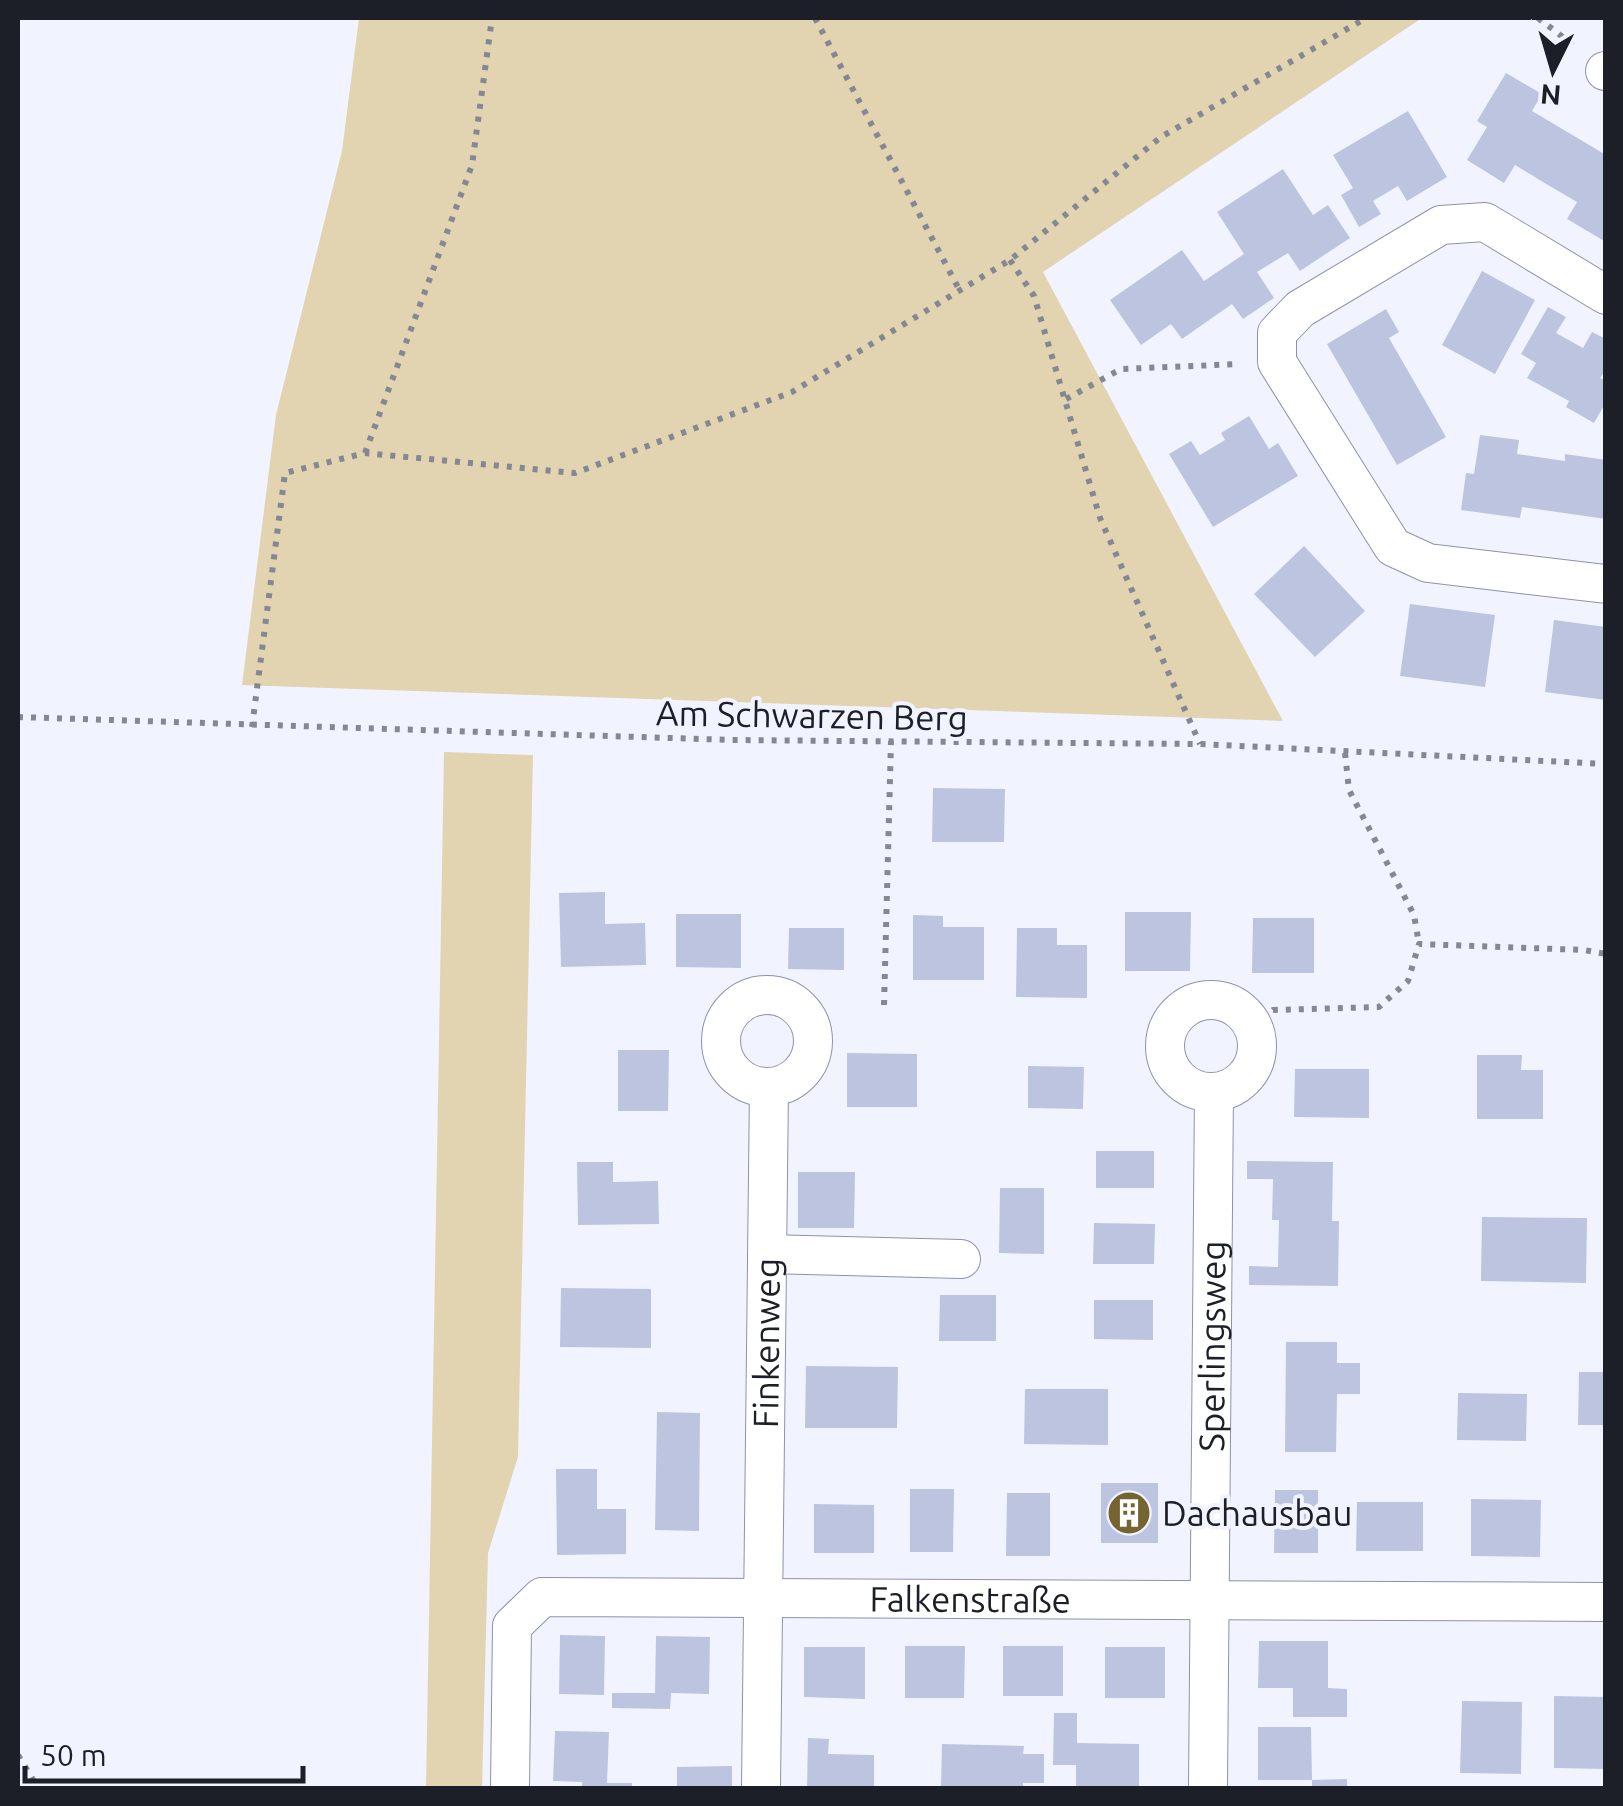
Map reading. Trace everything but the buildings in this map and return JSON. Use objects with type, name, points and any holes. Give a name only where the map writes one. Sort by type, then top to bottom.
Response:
[{"type":"street","points":[[1606,295],[1485,222],[1442,225],[1300,309],[1276,333],[1276,362],[1393,548],[1428,563],[1606,584]]},
{"type":"street","points":[[1218,1000],[1234,1005],[1254,1028],[1258,1042],[1250,1070],[1228,1089],[1199,1090],[1174,1073],[1165,1044],[1168,1028],[1188,1006],[1218,1000]]},
{"type":"street","name":"Finkenweg","points":[[761,1788],[769,1088]]},
{"type":"street","name":"Sperlingsweg","points":[[1208,1788],[1214,1092]]},
{"type":"street","points":[[767,1254],[961,1259]]},
{"type":"street","name":"Falkenstraße","points":[[510,1788],[512,1626],[542,1597],[1606,1602]]},
{"type":"path","points":[[365,452],[472,165],[492,18]]},
{"type":"path","points":[[815,18],[960,291]]},
{"type":"path","points":[[252,727],[286,474],[365,452],[575,474],[792,392],[1010,260],[1161,137],[1366,18]]},
{"type":"path","points":[[1538,18],[1605,71]]},
{"type":"path","points":[[1010,260],[1034,296],[1100,518],[1200,744]]},
{"type":"path","points":[[1065,400],[1122,369],[1276,362]]},
{"type":"path","name":"Am Schwarzen Berg","points":[[18,718],[252,727],[1200,744],[1606,764]]},
{"type":"path","points":[[884,1006],[891,741]]},
{"type":"path","points":[[1254,1028],[1273,1010],[1379,1007],[1408,981],[1419,944],[1414,914],[1349,790],[1346,754]]},
{"type":"path","points":[[1419,944],[1606,954]]},
{"type":"path","points":[[18,1755],[38,1788]]},
{"type":"shaded area","points":[[359,18],[1422,18],[1043,272],[1283,721],[242,685],[276,415],[342,151]]},
{"type":"shaded area","points":[[444,752],[533,755],[518,1457],[488,1553],[482,1788],[426,1788]]},
{"type":"place","name":"Dachausbau","points":[[1129,1513]]}]
